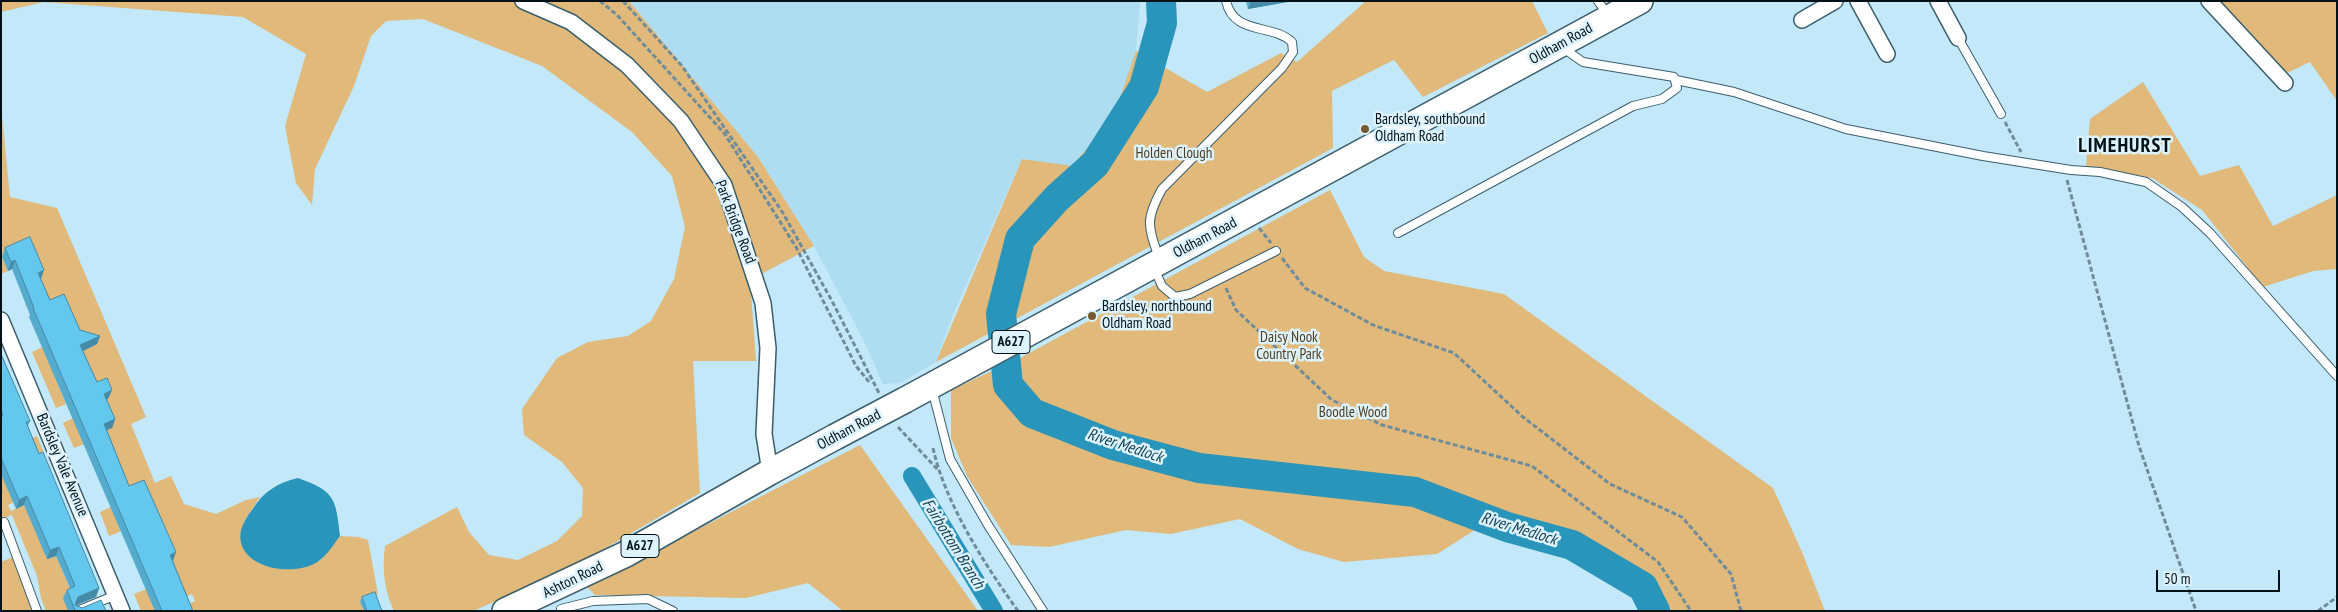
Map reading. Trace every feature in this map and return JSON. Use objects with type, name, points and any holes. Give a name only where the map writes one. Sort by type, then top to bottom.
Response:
[{"type":"highway","name":"Oldham Road","points":[[770,472],[894,407],[940,380],[1559,46],[1604,10],[1640,1]]},
{"type":"highway","name":"Ashton Road","points":[[505,611],[553,604],[626,554],[770,472]]},
{"type":"street","name":"Park Bridge Road","points":[[523,1],[571,22],[627,64],[681,121],[724,185],[764,303],[768,348],[764,434],[770,472]]},
{"type":"street","points":[[1802,20],[1835,1]]},
{"type":"street","points":[[1858,1],[1887,54]]},
{"type":"street","points":[[1938,1],[1958,38]]},
{"type":"street","points":[[2209,1],[2285,82]]},
{"type":"street","name":"Bardsley Vale Avenue","points":[[1,320],[122,611]]},
{"type":"lane","points":[[1226,1],[1233,16],[1239,23],[1285,35],[1292,42],[1293,52],[1282,68],[1162,190],[1151,210],[1149,230],[1162,286],[1175,296],[1190,294],[1276,251]]},
{"type":"lane","points":[[1958,38],[2001,114]]},
{"type":"lane","points":[[1559,46],[1583,62],[1667,75],[1676,80],[1734,92],[1846,128],[2028,163],[2136,178],[2146,182],[2182,207],[2210,233],[2337,376]]},
{"type":"lane","points":[[1398,233],[1633,106],[1662,99],[1676,90],[1676,80]]},
{"type":"lane","points":[[940,380],[950,459],[988,525],[1043,611]]},
{"type":"lane","points":[[4,522],[37,611]]},
{"type":"lane","points":[[77,611],[116,595]]},
{"type":"lane","points":[[553,604],[648,599],[673,611]]},
{"type":"path","points":[[600,1],[617,15],[724,133],[796,247],[856,366],[876,390],[894,407],[938,470],[952,502],[997,581],[1018,611]]},
{"type":"path","points":[[623,1],[682,66],[783,213],[832,302],[876,390]]},
{"type":"path","points":[[2001,114],[2028,163]]},
{"type":"path","points":[[2064,169],[2139,446],[2196,611]]},
{"type":"path","points":[[1248,214],[1305,288],[1373,325],[1454,353],[1523,417],[1610,484],[1682,517],[1731,574],[1741,611]]},
{"type":"path","points":[[1221,278],[1236,310],[1332,400],[1382,425],[1532,466],[1658,562],[1691,611]]},
{"type":"path","points":[[2318,611],[2337,598]]},
{"type":"shaded area","points":[[629,1],[1140,1],[1136,51],[1113,118],[1072,167],[1022,159],[952,317],[936,362],[900,383],[883,384],[864,341],[814,246],[758,157]]},
{"type":"green space","points":[[1,1],[629,1],[758,157],[814,246],[750,280],[756,361],[693,361],[700,493],[568,570],[473,611],[394,611],[385,579],[385,546],[457,507],[469,532],[489,555],[518,560],[557,541],[582,516],[583,488],[562,462],[524,435],[522,409],[557,358],[588,342],[628,336],[651,321],[674,279],[685,227],[672,176],[632,132],[542,66],[423,19],[386,21],[371,36],[354,86],[315,169],[312,205],[296,183],[285,126],[306,54],[243,17],[44,2],[1,12]]},
{"type":"green space","name":"Holden Clough","points":[[1366,1],[1532,1],[1548,33],[1423,97],[1394,60],[1332,91],[1333,148],[936,362],[1022,159],[1072,166],[1113,118],[1136,51],[1207,92],[1281,53],[1297,62]]},
{"type":"green space","points":[[2220,1],[2337,1],[2337,101],[2310,62],[2283,75],[2252,48]]},
{"type":"green space","points":[[2143,82],[2200,176],[2239,165],[2273,226],[2337,195],[2337,269],[2313,271],[2263,287],[2202,210],[2152,178],[2086,166],[2090,119]]},
{"type":"green space","points":[[1,105],[10,197],[57,208],[146,417],[131,424],[155,483],[171,476],[184,504],[216,514],[246,500],[260,497],[243,523],[320,561],[340,536],[359,537],[368,540],[378,594],[360,602],[364,611],[174,611],[195,601],[192,594],[155,611],[141,611],[134,594],[156,585],[132,527],[109,536],[100,512],[111,507],[118,498],[89,442],[74,448],[63,423],[73,418],[94,391],[85,373],[58,385],[66,404],[56,408],[32,352],[43,347],[43,300],[27,307],[25,304],[29,303],[35,287],[2,257],[8,271],[1,274]]},
{"type":"green space","name":"Daisy Nook Country Park","points":[[1330,190],[1364,257],[1384,271],[1504,294],[1773,488],[1802,552],[1825,611],[1666,611],[1645,572],[1573,532],[1505,511],[1437,554],[1344,562],[1298,549],[1240,519],[1171,534],[1126,530],[1049,547],[1011,545],[967,476],[951,438],[951,390],[1022,357]]},
{"type":"green space","points":[[37,436],[51,470],[45,472],[22,499],[8,505],[11,511],[32,502],[48,559],[56,556],[78,607],[68,611],[46,611],[41,598],[37,576],[12,515],[1,519],[1,474],[8,488],[26,440]]},
{"type":"green space","points":[[860,445],[978,611],[843,611],[808,583],[746,598],[595,595],[587,587]]},
{"type":"green space","points":[[13,557],[32,611],[1,611],[1,562]]},
{"type":"water","points":[[298,478],[320,487],[331,498],[337,513],[340,536],[323,558],[310,566],[297,569],[283,569],[269,567],[256,562],[247,554],[241,543],[241,530],[244,522],[266,493],[277,486]]},
{"type":"building","points":[[30,237],[44,270],[38,273],[50,300],[64,294],[80,330],[100,336],[80,345],[97,382],[107,378],[112,390],[104,394],[115,419],[104,424],[129,486],[144,480],[176,552],[170,555],[193,611],[162,611],[33,308],[15,260],[11,262],[5,248]]},
{"type":"building","points":[[1,354],[30,421],[26,422],[39,454],[43,452],[99,588],[78,597],[75,605],[82,608],[101,600],[106,611],[73,611],[75,610],[67,590],[75,586],[59,547],[50,550],[27,496],[19,500],[1,458],[1,416],[3,415],[1,410]]},
{"type":"building","points":[[375,592],[382,611],[367,611],[362,597]]},
{"type":"waterway","name":"River Medlock","points":[[1161,1],[1162,23],[1144,87],[1095,164],[1057,198],[1020,239],[1001,314],[1008,385],[1032,413],[1113,445],[1199,468],[1415,492],[1507,527],[1572,545],[1643,587],[1655,611]]},
{"type":"waterway","name":"Fairbottom Branch","points":[[912,476],[994,611]]},
{"type":"place","name":"Bardsley, southbound Oldham Road","points":[[1365,129]]},
{"type":"place","name":"Bardsley, northbound Oldham Road","points":[[1092,316]]},
{"type":"district","name":"LIMEHURST","points":[[2125,146]]},
{"type":"park label","name":"Boodle Wood","points":[[1353,413]]}]
